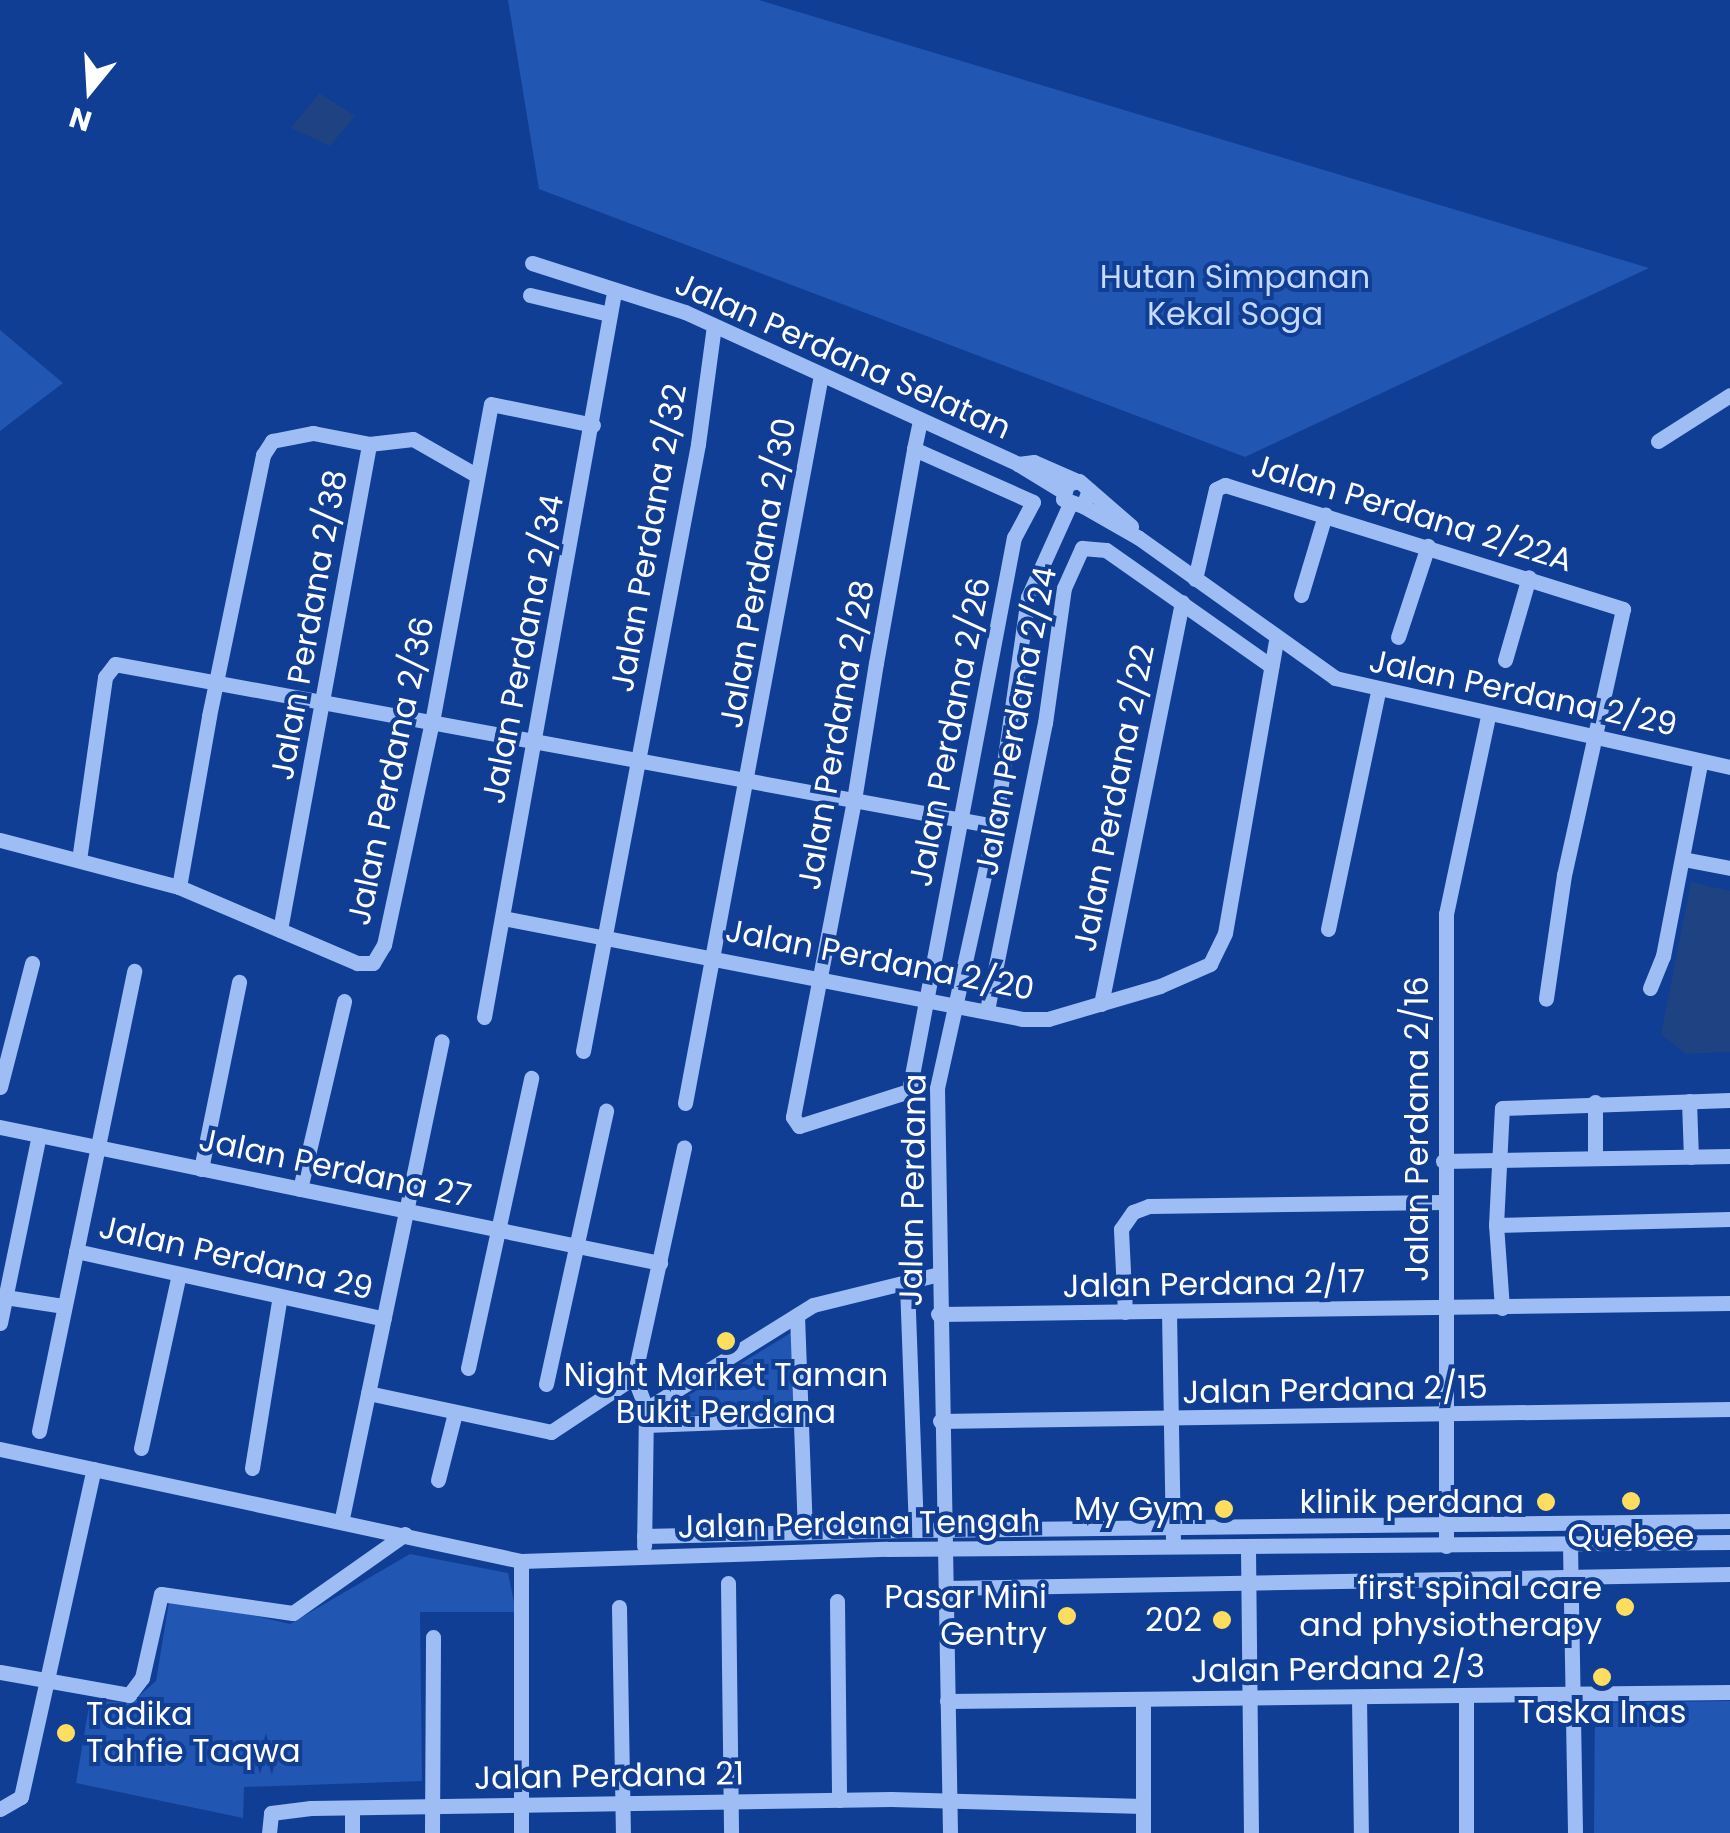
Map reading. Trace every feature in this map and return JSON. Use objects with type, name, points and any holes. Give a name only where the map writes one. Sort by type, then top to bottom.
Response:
[{"type":"street","name":"Jalan Perdana Selatan","points":[[532,263],[714,326],[1018,464],[1034,462],[1076,495]]},
{"type":"street","name":"Jalan Perdana 2/34","points":[[484,1017],[614,292]]},
{"type":"street","points":[[530,294],[609,314]]},
{"type":"street","name":"Jalan Perdana 2/32","points":[[583,1051],[698,444],[714,326]]},
{"type":"street","name":"Jalan Perdana 2/30","points":[[685,1102],[748,787],[821,376]]},
{"type":"street","points":[[1658,441],[1730,394]]},
{"type":"street","name":"Jalan Perdana 2/36","points":[[0,840],[179,887],[357,963],[378,958],[432,722],[491,404],[593,425]]},
{"type":"street","name":"Jalan Perdana 2/28","points":[[896,1100],[804,1127],[792,1118],[854,800],[920,420]]},
{"type":"street","points":[[179,887],[209,716],[264,455],[272,442],[314,433],[369,444]]},
{"type":"street","name":"Jalan Perdana 2/38","points":[[280,930],[369,444],[413,439],[476,475]]},
{"type":"street","name":"Jalan Perdana 2/26","points":[[896,1100],[911,1084],[1014,537],[1033,502],[914,448]]},
{"type":"street","name":"Jalan Perdana 2/22A","points":[[1195,580],[1218,486],[1325,514],[1622,609],[1593,735]]},
{"type":"street","name":"Jalan Perdana 2/29","points":[[1076,495],[1276,642],[1335,678],[1488,717],[1593,735],[1730,767]]},
{"type":"street","name":"Jalan Perdana","points":[[950,1833],[936,1088],[994,826],[1028,597],[1076,495]]},
{"type":"street","points":[[1301,595],[1325,514]]},
{"type":"street","points":[[1398,637],[1428,546]]},
{"type":"street","name":"Jalan Perdana 2/24","points":[[986,1010],[1044,723],[1064,588],[1082,548],[1106,550],[1271,666]]},
{"type":"street","points":[[1505,660],[1529,578]]},
{"type":"street","name":"Jalan Perdana 2/22","points":[[1101,1004],[1182,602]]},
{"type":"street","name":"Jalan Perdana 2/20","points":[[502,918],[1048,1020],[1192,974],[1210,964],[1218,950],[1276,642]]},
{"type":"street","points":[[78,860],[105,678],[116,664],[533,741],[634,768],[854,800],[994,826]]},
{"type":"street","points":[[1328,929],[1378,692]]},
{"type":"street","points":[[1012,710],[1044,723]]},
{"type":"street","name":"Jalan Perdana 2/16","points":[[1446,1546],[1441,1043],[1446,914],[1488,717]]},
{"type":"street","points":[[1546,999],[1593,735]]},
{"type":"street","points":[[1650,988],[1683,860],[1700,762]]},
{"type":"street","points":[[1683,860],[1730,868]]},
{"type":"street","points":[[0,1087],[32,962]]},
{"type":"street","points":[[39,1431],[134,971]]},
{"type":"street","points":[[201,1169],[239,982]]},
{"type":"street","points":[[300,1189],[344,1001]]},
{"type":"street","points":[[342,1518],[442,1040]]},
{"type":"street","points":[[468,1368],[530,1078]]},
{"type":"street","points":[[1502,1308],[1496,1225],[1502,1108],[1730,1100]]},
{"type":"street","points":[[1689,1101],[1691,1157]]},
{"type":"street","points":[[1594,1158],[1595,1102]]},
{"type":"street","points":[[546,1384],[606,1110]]},
{"type":"street","name":"Jalan Perdana 27","points":[[0,1127],[660,1263]]},
{"type":"street","points":[[0,1323],[39,1135]]},
{"type":"street","points":[[644,1554],[646,1417],[634,1376],[684,1147]]},
{"type":"street","points":[[1443,1160],[1730,1156]]},
{"type":"street","points":[[1125,1312],[1121,1230],[1133,1212],[1443,1202]]},
{"type":"street","points":[[1496,1225],[1730,1219]]},
{"type":"street","name":"Jalan Perdana 29","points":[[76,1251],[384,1319]]},
{"type":"street","points":[[141,1448],[179,1274]]},
{"type":"street","points":[[646,1417],[797,1315],[835,1297],[939,1274]]},
{"type":"street","points":[[907,1281],[916,1530]]},
{"type":"street","points":[[252,1468],[280,1296]]},
{"type":"street","points":[[6,1297],[64,1306]]},
{"type":"street","name":"Jalan Perdana 2/17","points":[[938,1314],[1730,1303]]},
{"type":"street","points":[[1168,1312],[1174,1548]]},
{"type":"street","points":[[797,1315],[805,1531]]},
{"type":"street","points":[[368,1393],[552,1432],[634,1376]]},
{"type":"street","name":"Jalan Perdana 2/15","points":[[940,1421],[1730,1409]]},
{"type":"street","points":[[438,1480],[455,1413]]},
{"type":"street","points":[[646,1417],[802,1419]]},
{"type":"street","name":"Jalan Perdana Tengah","points":[[0,1449],[342,1518],[522,1561],[644,1554],[945,1549],[1730,1542]]},
{"type":"street","points":[[0,1809],[21,1797],[94,1469]]},
{"type":"street","points":[[644,1536],[1730,1520]]},
{"type":"street","points":[[0,1672],[48,1684],[129,1695],[142,1678],[161,1594],[293,1613],[406,1534]]},
{"type":"street","points":[[1570,1546],[1574,1833]]},
{"type":"street","points":[[1248,1549],[1251,1833]]},
{"type":"street","points":[[521,1833],[522,1561]]},
{"type":"street","points":[[946,1588],[1730,1574]]},
{"type":"street","points":[[728,1583],[731,1833]]},
{"type":"street","points":[[838,1601],[838,1800]]},
{"type":"street","points":[[619,1607],[624,1833]]},
{"type":"street","points":[[432,1833],[433,1637]]},
{"type":"street","name":"Jalan Perdana 2/3","points":[[947,1701],[1730,1692]]},
{"type":"street","points":[[1359,1696],[1362,1833]]},
{"type":"street","points":[[1466,1696],[1466,1833]]},
{"type":"street","points":[[1143,1699],[1143,1833]]},
{"type":"street","name":"Jalan Perdana 21","points":[[269,1833],[271,1813],[352,1808],[838,1800],[1143,1806]]},
{"type":"street","points":[[352,1808],[352,1833]]},
{"type":"green space","name":"Hutan Simpanan Kekal Soga","points":[[508,0],[759,0],[1649,268],[1245,457],[539,189]]},
{"type":"green space","points":[[0,330],[63,383],[0,431]]},
{"type":"green space","points":[[794,1331],[794,1408],[658,1418],[658,1414]]},
{"type":"green space","points":[[410,1554],[508,1573],[516,1612],[420,1612],[422,1781],[244,1787],[243,1818],[76,1783],[90,1700],[131,1703],[156,1681],[170,1596],[290,1624]]},
{"type":"green space","points":[[1730,1701],[1730,1833],[1594,1833],[1595,1703]]},
{"type":"shaded area","points":[[319,93],[355,116],[330,146],[291,128]]},
{"type":"shaded area","points":[[1691,882],[1730,891],[1730,1052],[1686,1054],[1661,1034]]},
{"type":"place","name":"Night Market Taman Bukit Perdana","points":[[726,1341]]},
{"type":"place","name":"Quebee","points":[[1631,1501]]},
{"type":"place","name":"klinik perdana","points":[[1546,1502]]},
{"type":"place","name":"My Gym","points":[[1224,1509]]},
{"type":"place","name":"first spinal care and physiotherapy","points":[[1625,1607]]},
{"type":"place","name":"Pasar Mini Gentry","points":[[1067,1616]]},
{"type":"place","name":"202","points":[[1222,1620]]},
{"type":"place","name":"Taska Inas","points":[[1602,1677]]},
{"type":"place","name":"Tadika Tahfie Taqwa","points":[[66,1733]]}]
